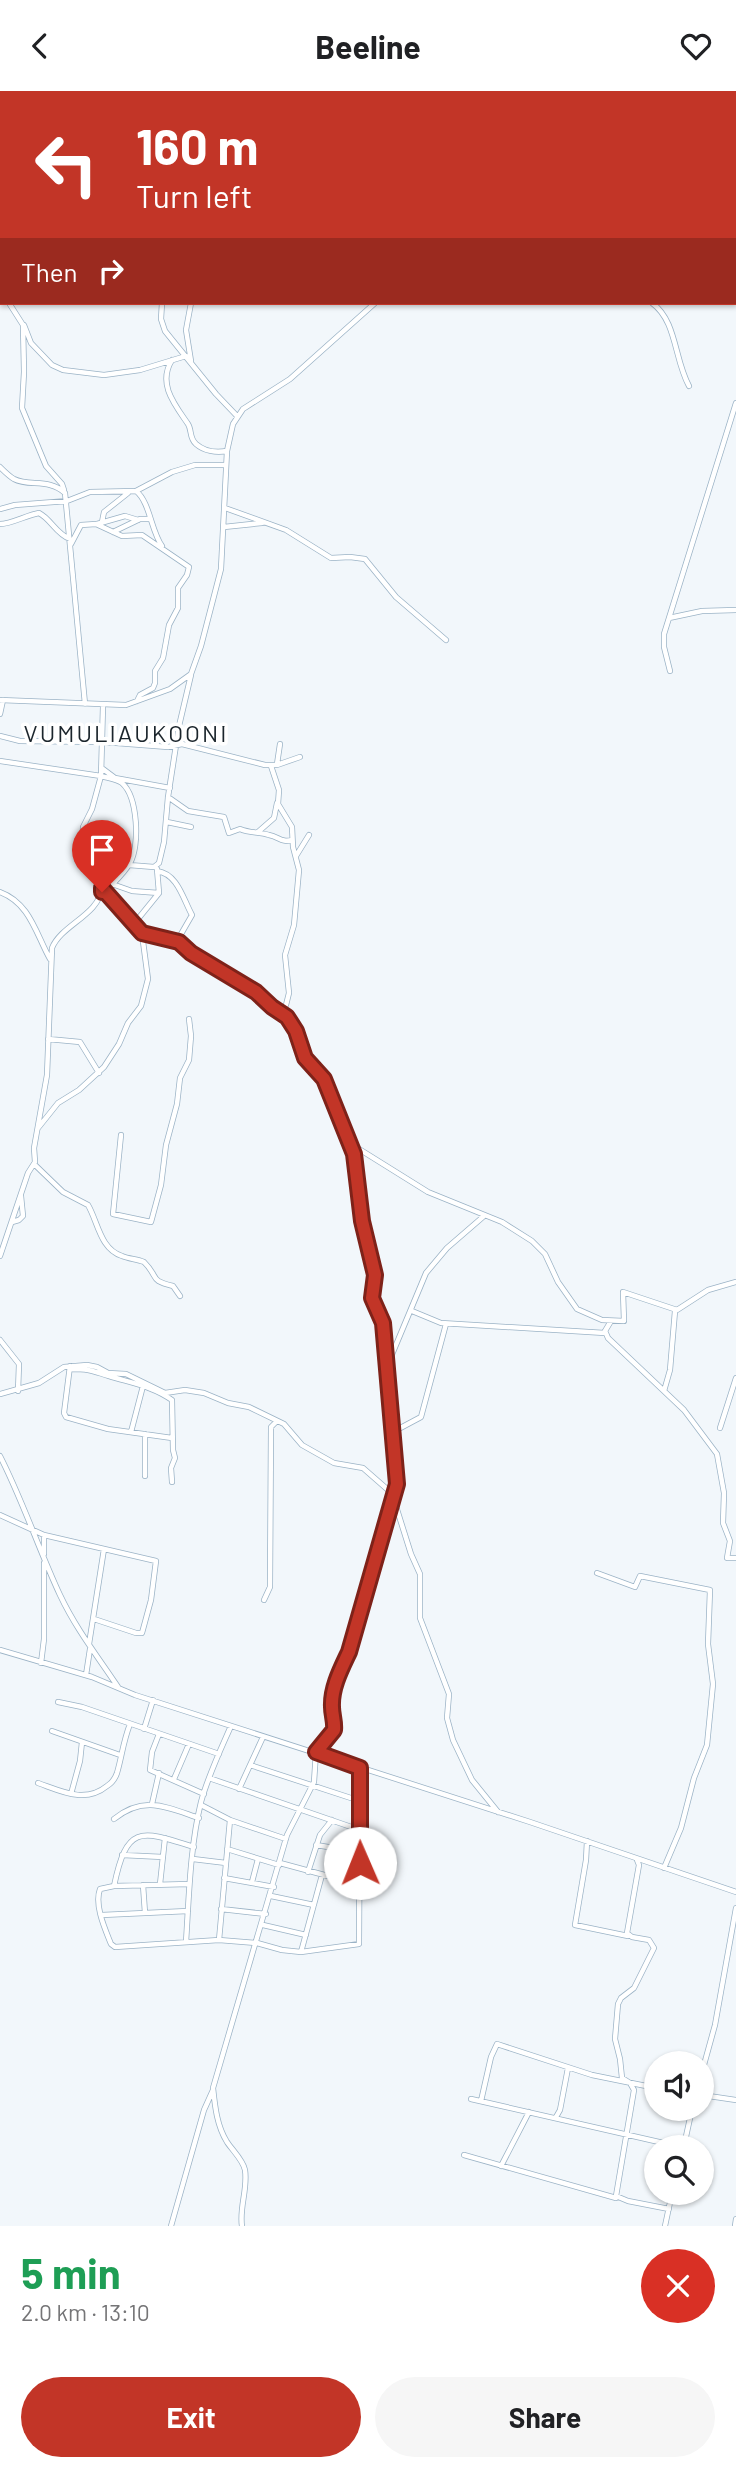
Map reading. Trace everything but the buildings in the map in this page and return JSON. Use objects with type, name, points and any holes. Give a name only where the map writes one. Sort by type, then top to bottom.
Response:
[{"type":"street","points":[[10,305],[30,343],[52,365],[63,370],[104,375],[140,369],[186,356]]},
{"type":"street","points":[[162,305],[162,324],[191,363],[237,416]]},
{"type":"street","points":[[191,305],[186,330],[191,363]]},
{"type":"street","points":[[133,925],[159,893],[157,869],[164,842],[176,745],[191,674],[221,569],[227,451],[231,431],[237,416],[252,402],[290,379],[374,305]]},
{"type":"street","points":[[654,305],[670,323],[679,364],[689,386]]},
{"type":"street","points":[[23,325],[22,408],[46,466],[62,484],[67,501],[85,704]]},
{"type":"street","points":[[172,360],[166,370],[166,385],[189,427],[192,438],[204,449],[227,451]]},
{"type":"street","points":[[670,671],[663,640],[736,403]]},
{"type":"street","points":[[0,509],[15,505],[67,501],[85,493],[136,491],[172,472],[195,465],[226,465]]},
{"type":"street","points":[[0,467],[16,479],[44,483],[64,491]]},
{"type":"street","points":[[136,491],[143,497],[156,537],[164,549]]},
{"type":"street","points":[[102,522],[104,512],[128,492]]},
{"type":"street","points":[[225,508],[298,535],[323,555],[331,558],[365,559],[404,606],[421,617],[446,640]]},
{"type":"street","points":[[0,524],[39,513],[71,542]]},
{"type":"street","points":[[71,542],[81,525],[125,516],[138,520]]},
{"type":"street","points":[[113,532],[138,520],[150,519]]},
{"type":"street","points":[[224,527],[265,523]]},
{"type":"street","points":[[96,524],[129,536],[142,535],[188,565],[189,569],[178,588],[178,608],[169,625],[164,657],[155,671],[155,683],[153,688],[140,695],[137,702]]},
{"type":"street","points":[[669,618],[702,611],[736,610]]},
{"type":"street","points":[[0,713],[1,700],[103,706],[137,702],[170,689],[191,674]]},
{"type":"street","points":[[103,706],[102,768],[92,809],[84,824],[81,853],[85,865],[142,933],[177,941],[191,953],[256,992],[291,1020],[305,1058],[324,1079],[350,1143],[355,1161],[362,1221],[375,1275],[372,1298],[383,1323],[396,1470],[394,1498],[383,1526],[349,1652],[336,1683],[332,1702],[334,1730],[316,1752],[313,1785],[286,1839],[263,1925],[171,2226]]},
{"type":"street","points":[[0,736],[20,741],[103,742],[168,747],[188,745],[274,765],[300,757]]},
{"type":"street","points":[[257,832],[275,817],[279,790],[274,765],[281,744]]},
{"type":"street","points":[[0,761],[101,776],[122,783],[129,797],[137,836],[135,852],[129,865],[104,890],[90,909],[57,937],[51,948],[47,1075],[34,1164],[29,1170],[0,1256]]},
{"type":"street","points":[[102,768],[114,778],[170,788]]},
{"type":"street","points":[[168,797],[188,811],[224,817],[229,833],[237,829],[257,832],[284,842],[292,841]]},
{"type":"street","points":[[277,801],[292,827],[292,841],[299,870],[293,931],[285,955],[289,993],[286,1005],[278,1010]]},
{"type":"street","points":[[167,822],[191,827]]},
{"type":"street","points":[[296,857],[309,835]]},
{"type":"street","points":[[129,865],[157,869],[174,880],[192,915],[177,941]]},
{"type":"street","points":[[112,884],[132,891],[159,893]]},
{"type":"street","points":[[0,892],[21,905],[43,940],[50,959]]},
{"type":"street","points":[[37,1131],[58,1103],[99,1073],[141,1006],[148,979],[142,933]]},
{"type":"street","points":[[121,1135],[113,1214],[151,1222],[180,1078],[189,1059],[189,1019]]},
{"type":"street","points":[[47,1039],[80,1042],[99,1073]]},
{"type":"street","points":[[350,1143],[428,1192],[502,1222],[539,1246],[558,1282],[578,1309],[587,1314],[611,1321],[624,1321],[624,1292],[675,1311],[708,1290],[736,1282]]},
{"type":"street","points":[[34,1164],[63,1192],[88,1205],[103,1240],[113,1250],[120,1256],[144,1262],[156,1281],[161,1285],[173,1286],[180,1296]]},
{"type":"street","points":[[387,1366],[426,1273],[447,1248],[484,1216]]},
{"type":"street","points":[[412,1311],[446,1324],[605,1333],[684,1410],[717,1454],[724,1493],[723,1523],[729,1538],[727,1558],[736,1558]]},
{"type":"street","points":[[664,1391],[670,1370],[675,1311]]},
{"type":"street","points":[[605,1333],[611,1321]]},
{"type":"street","points":[[391,1433],[421,1417],[446,1324]]},
{"type":"street","points":[[0,1340],[19,1364],[18,1391]]},
{"type":"street","points":[[0,1394],[39,1383],[64,1367],[93,1366],[108,1373],[126,1374],[165,1393],[185,1390],[204,1393],[228,1403],[249,1407],[278,1421],[287,1427],[302,1445],[334,1463],[363,1468],[394,1498],[420,1574],[420,1618],[449,1694],[447,1718],[453,1740],[472,1780],[498,1812]]},
{"type":"street","points":[[70,1367],[64,1413],[66,1417],[108,1429],[172,1438]]},
{"type":"street","points":[[70,1367],[96,1370],[144,1386],[172,1400],[175,1458],[171,1466],[172,1482]]},
{"type":"street","points":[[56,1372],[69,1378]]},
{"type":"street","points":[[720,1428],[736,1378]]},
{"type":"street","points":[[131,1432],[144,1386]]},
{"type":"street","points":[[264,1600],[270,1590],[271,1427],[278,1421]]},
{"type":"street","points":[[145,1434],[145,1476]]},
{"type":"street","points":[[0,1456],[62,1598],[89,1647],[118,1688]]},
{"type":"street","points":[[0,1515],[44,1535],[156,1561],[156,1576],[142,1633],[94,1619]]},
{"type":"street","points":[[41,1663],[44,1639],[44,1535]]},
{"type":"street","points":[[86,1675],[104,1549]]},
{"type":"street","points":[[597,1573],[635,1587],[639,1576],[710,1590],[708,1644],[713,1684],[707,1745],[693,1782],[681,1828],[664,1868]]},
{"type":"street","points":[[0,1650],[86,1675],[263,1737],[587,1841],[735,1893]]},
{"type":"street","points":[[144,1729],[153,1700]]},
{"type":"street","points":[[58,1702],[82,1707],[219,1754]]},
{"type":"street","points":[[38,1783],[71,1794],[96,1794],[117,1775],[130,1724]]},
{"type":"street","points":[[186,1942],[189,1884],[198,1818],[209,1778],[231,1726]]},
{"type":"street","points":[[52,1731],[120,1755]]},
{"type":"street","points":[[159,1734],[150,1769],[204,1794]]},
{"type":"street","points":[[239,1789],[263,1737]]},
{"type":"street","points":[[71,1794],[82,1742]]},
{"type":"street","points":[[174,1779],[189,1744]]},
{"type":"street","points":[[250,1765],[360,1801]]},
{"type":"street","points":[[189,1884],[103,1887],[98,1893],[109,1941],[115,1947],[219,1940],[257,1943],[301,1952],[359,1944],[360,1768]]},
{"type":"street","points":[[152,1804],[159,1773]]},
{"type":"street","points":[[209,1778],[360,1830]]},
{"type":"street","points":[[114,1819],[130,1808],[152,1804],[198,1818]]},
{"type":"street","points":[[201,1805],[230,1820],[286,1839]]},
{"type":"street","points":[[219,1940],[230,1820]]},
{"type":"street","points":[[308,1872],[320,1835],[332,1821]]},
{"type":"street","points":[[114,1886],[126,1845],[141,1835],[151,1834],[194,1847]]},
{"type":"street","points":[[160,1884],[165,1838]]},
{"type":"street","points":[[587,1841],[575,1925],[649,1940],[653,1948],[634,1989],[621,1998],[618,2004],[615,2042],[621,2077],[630,2083],[634,2090],[616,2183],[617,2198]]},
{"type":"street","points":[[316,1845],[360,1848]]},
{"type":"street","points":[[227,1849],[322,1875],[360,1877]]},
{"type":"street","points":[[121,1855],[163,1857]]},
{"type":"street","points":[[193,1859],[226,1863]]},
{"type":"street","points":[[252,1882],[258,1859]]},
{"type":"street","points":[[630,1936],[626,1929],[639,1865],[637,1859]]},
{"type":"street","points":[[301,1952],[322,1875]]},
{"type":"street","points":[[224,1878],[274,1887]]},
{"type":"street","points":[[143,1885],[145,1913]]},
{"type":"street","points":[[271,1896],[314,1905]]},
{"type":"street","points":[[708,2051],[736,1908]]},
{"type":"street","points":[[221,1909],[266,1914]]},
{"type":"street","points":[[102,1915],[188,1912]]},
{"type":"street","points":[[263,1925],[306,1935]]},
{"type":"street","points":[[481,2101],[491,2057],[497,2044],[568,2068],[644,2086]]},
{"type":"street","points":[[555,2117],[560,2110],[568,2068]]},
{"type":"street","points":[[214,2088],[218,2122],[245,2173],[242,2226]]},
{"type":"street","points":[[714,2096],[736,2099]]},
{"type":"street","points":[[471,2099],[644,2138]]},
{"type":"street","points":[[501,2166],[529,2112]]},
{"type":"street","points":[[464,2155],[617,2198],[669,2209]]},
{"type":"street","points":[[666,2226],[670,2205]]},
{"type":"street","points":[[734,2226],[736,2219]]},
{"type":"district","name":"VUMULIAUKOONI","points":[[126,732]]},
{"type":"route","points":[[102,892],[102,888],[142,933],[179,942],[191,953],[256,992],[291,1020],[305,1058],[322,1074],[354,1154],[362,1221],[375,1275],[372,1298],[382,1315],[397,1484],[349,1652],[338,1675],[331,1711],[334,1730],[316,1752],[360,1768],[360,1863]]}]
